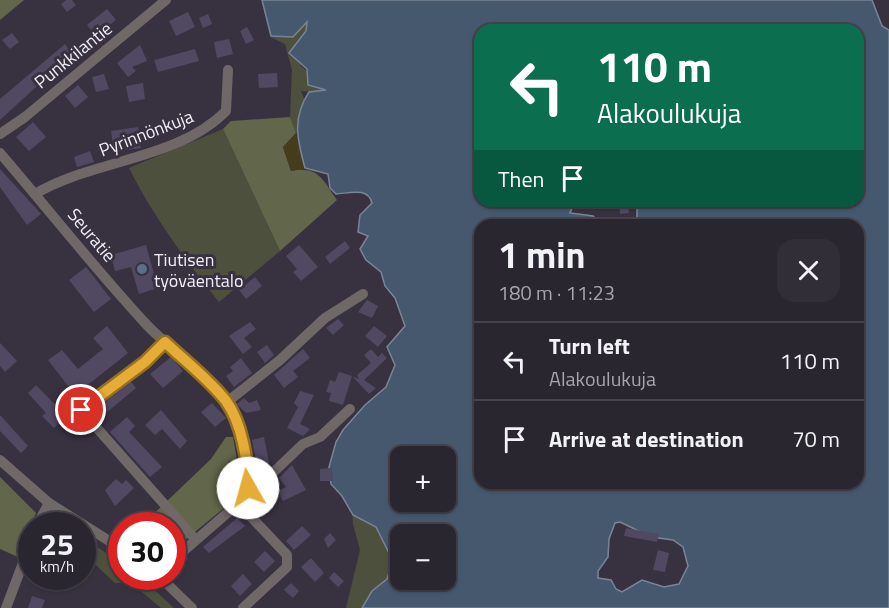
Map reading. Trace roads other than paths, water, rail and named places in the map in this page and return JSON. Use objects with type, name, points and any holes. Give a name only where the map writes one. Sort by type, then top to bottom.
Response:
[{"type":"street","name":"Punkkilantie","points":[[0,134],[166,0]]},
{"type":"street","name":"Pyrinnönkuja","points":[[35,194],[49,185],[118,163],[213,124],[226,111],[228,70]]},
{"type":"street","name":"Seuratie","points":[[0,153],[147,326],[227,402],[236,420],[248,472],[248,488]]},
{"type":"street","points":[[227,402],[280,360],[325,318],[363,294]]},
{"type":"street","points":[[165,342],[145,362],[81,410],[195,538]]},
{"type":"street","points":[[186,547],[238,503],[248,488],[259,486],[303,444],[320,437],[350,410]]},
{"type":"street","points":[[0,460],[49,502],[108,540]]},
{"type":"street","points":[[44,512],[49,502]]},
{"type":"street","points":[[238,503],[287,555],[287,567],[243,608]]},
{"type":"street","points":[[6,608],[18,576]]},
{"type":"street","points":[[173,590],[192,608]]},
{"type":"water","points":[[262,0],[872,0],[882,26],[889,30],[889,608],[362,608],[372,591],[387,579],[390,569],[390,590],[456,590],[456,524],[390,524],[390,560],[376,527],[353,515],[342,496],[331,484],[329,467],[336,442],[343,430],[365,405],[386,387],[395,365],[387,347],[405,326],[395,298],[385,286],[381,272],[366,260],[360,249],[368,236],[358,232],[360,215],[372,203],[370,198],[358,192],[336,194],[330,188],[328,174],[305,168],[298,138],[300,111],[309,92],[326,90],[308,85],[307,69],[289,53],[306,31],[307,22],[293,37],[271,36]],"holes":[[[620,522],[651,537],[673,540],[683,547],[688,566],[679,584],[664,587],[642,580],[622,592],[616,589],[611,580],[598,578],[598,571],[608,557],[609,539],[615,523]]]},
{"type":"place","name":"Tiutisen työväentalo","points":[[142,269]]}]
